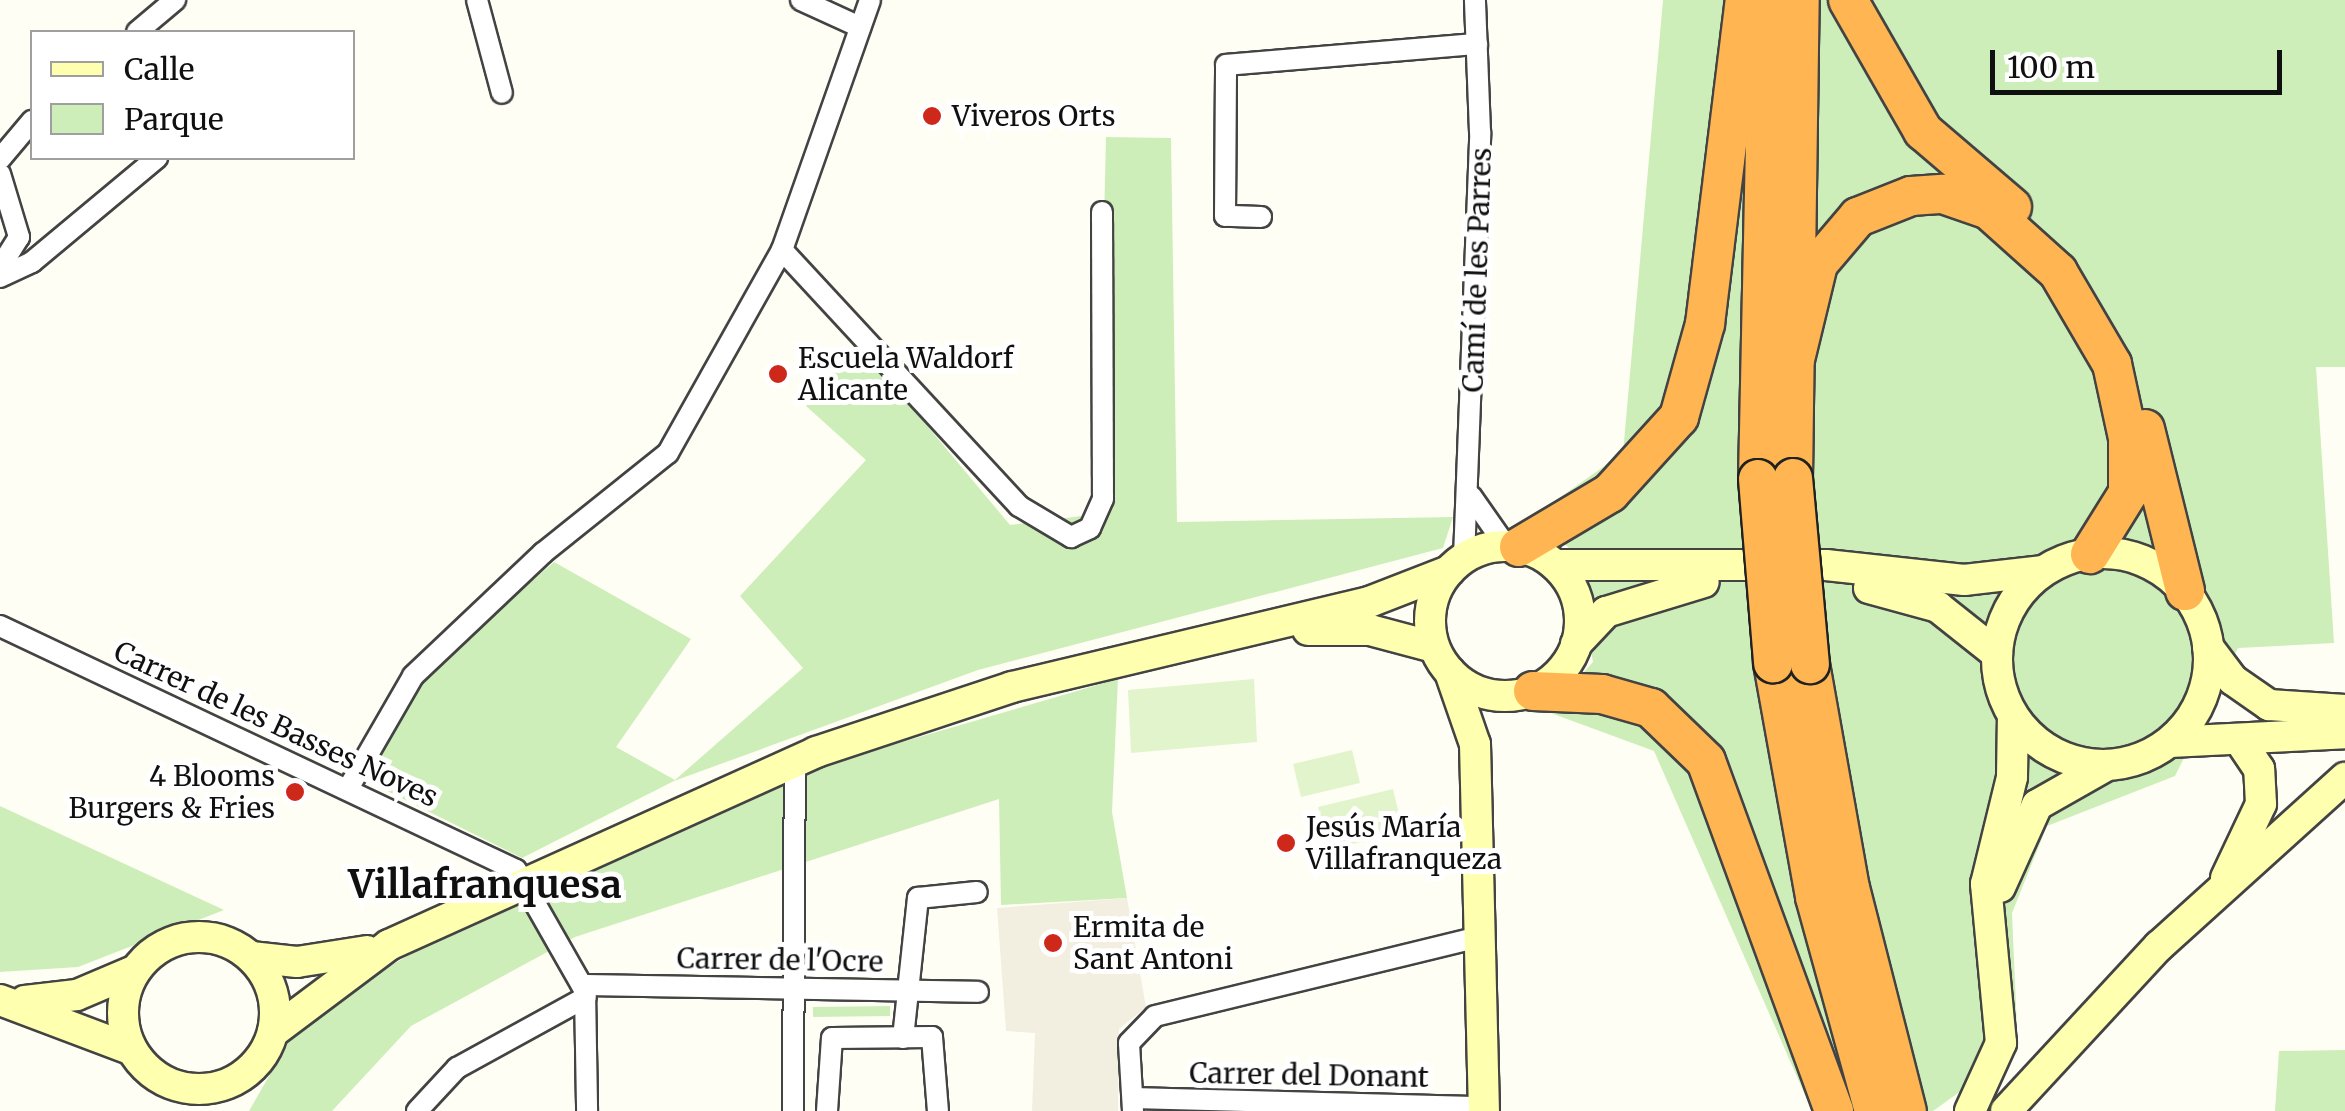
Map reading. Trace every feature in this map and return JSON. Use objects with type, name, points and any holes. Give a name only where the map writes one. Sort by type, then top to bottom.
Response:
[{"type":"highway","points":[[1513,546],[1622,483],[1678,417],[1705,324],[1745,0]]},
{"type":"highway","points":[[1768,0],[1776,479],[1815,896],[1889,1108]]},
{"type":"highway","points":[[1791,376],[1800,0]]},
{"type":"highway","points":[[1848,0],[1923,131],[2072,265],[2105,316],[2135,381],[2185,592]]},
{"type":"highway","points":[[1776,479],[1791,376],[1818,264],[1858,217],[1911,196],[1942,194],[1989,210],[2058,272],[2112,364],[2128,438],[2128,493],[2090,554]]},
{"type":"highway","points":[[1522,694],[1602,694],[1651,708],[1706,761],[1834,1111]]},
{"type":"main road","points":[[233,1111],[242,1076],[273,1032],[389,946],[524,879],[795,760],[1012,686],[1250,630],[1513,546],[1556,565],[1622,572],[1826,565],[1964,580],[2043,571],[2090,554],[2142,560],[2185,592],[2208,647],[2232,680],[2269,704],[2345,710]]},
{"type":"main road","points":[[1456,564],[1431,607],[1442,660],[1475,744],[1484,1109]]},
{"type":"main road","points":[[1556,565],[1575,594],[1576,644]]},
{"type":"main road","points":[[1970,1111],[2001,1042],[1989,847],[2012,777],[2013,716],[1997,654],[2010,607],[2043,571]]},
{"type":"main road","points":[[1475,744],[1492,708],[1560,672],[1576,644],[1606,612],[1639,598],[1782,576],[1916,598],[1997,654]]},
{"type":"main road","points":[[1250,630],[1370,630],[1442,660],[1477,691],[1522,694]]},
{"type":"main road","points":[[2170,742],[2197,710],[2208,647]]},
{"type":"main road","points":[[2013,716],[2044,748],[2108,766]]},
{"type":"main road","points":[[1995,920],[2010,850],[2030,816],[2077,774],[2170,742],[2345,733]]},
{"type":"main road","points":[[2220,890],[2261,804],[2259,769],[2240,741]]},
{"type":"main road","points":[[2020,1108],[2052,1064],[2220,890],[2345,778]]},
{"type":"main road","points":[[6,1001],[78,995],[136,970],[190,937],[223,940],[251,957],[270,984],[273,1032]]},
{"type":"main road","points":[[251,957],[315,961],[389,946]]},
{"type":"main road","points":[[132,1050],[122,1009],[136,970]]},
{"type":"main road","points":[[6,1001],[132,1050],[175,1086],[196,1111]]},
{"type":"main road","points":[[2001,1042],[2021,1060],[2052,1064]]},
{"type":"main road","points":[[175,1086],[210,1089],[242,1076]]},
{"type":"street","points":[[139,30],[175,0]]},
{"type":"street","points":[[477,0],[502,93]]},
{"type":"street","points":[[801,0],[860,26]]},
{"type":"street","points":[[349,787],[412,676],[544,552],[668,453],[782,250],[870,0]]},
{"type":"street","name":"Camí de les Parres","points":[[1456,564],[1471,496],[1475,0]]},
{"type":"street","points":[[1261,217],[1226,216],[1226,65],[1477,44]]},
{"type":"street","points":[[0,159],[30,123]]},
{"type":"street","points":[[0,278],[32,262],[155,160]]},
{"type":"street","points":[[0,174],[19,237],[0,267]]},
{"type":"street","points":[[782,250],[1019,506],[1072,538],[1090,528],[1103,500],[1102,212]]},
{"type":"street","points":[[1471,496],[1513,546]]},
{"type":"street","name":"Carrer de les Basses Noves","points":[[0,626],[505,861],[524,879]]},
{"type":"street","points":[[793,1111],[795,760]]},
{"type":"street","points":[[524,879],[584,991],[587,1111]]},
{"type":"street","points":[[902,1038],[918,898],[977,892]]},
{"type":"street","points":[[1133,1104],[1131,1033],[1155,1016],[1479,937]]},
{"type":"street","name":"Carrer de l'Ocre","points":[[417,1111],[457,1068],[584,991],[796,988],[978,992]]},
{"type":"street","points":[[827,1111],[832,1038],[932,1037],[938,1111]]},
{"type":"street","name":"Carrer del Donant","points":[[1133,1104],[1484,1109]]},
{"type":"green space","points":[[1663,0],[2345,0],[2345,367],[2316,367],[2334,643],[2238,648],[2175,776],[2047,826],[2012,913],[2018,1050],[1933,1111],[1812,1111],[1654,751],[1548,712],[1593,662],[1572,551],[1535,515],[1623,453]]},
{"type":"green space","points":[[1106,137],[1171,138],[1177,522],[1453,517],[1443,548],[978,670],[674,781],[522,858],[359,777],[416,682],[554,562],[691,639],[616,747],[675,780],[803,668],[740,596],[866,460],[806,406],[857,342],[1010,525],[1097,514]]},
{"type":"green space","points":[[1118,679],[1112,812],[1127,898],[1001,905],[999,799],[575,937],[411,1026],[332,1111],[249,1111],[289,1041],[376,974],[481,914],[837,761]]},
{"type":"green space","points":[[1254,679],[1257,742],[1131,753],[1128,690]]},
{"type":"green space","points":[[1352,750],[1360,783],[1301,797],[1293,764]]},
{"type":"green space","points":[[1393,789],[1403,831],[1329,850],[1318,807]]},
{"type":"green space","points":[[0,806],[224,910],[78,967],[0,972]]},
{"type":"green space","points":[[890,1006],[890,1016],[813,1017],[813,1007]]},
{"type":"green space","points":[[2345,1050],[2345,1111],[2275,1111],[2279,1051]]},
{"type":"shaded area","points":[[1127,898],[1146,1007],[1119,1029],[1118,1111],[1032,1111],[1035,1033],[1006,1031],[997,908]]},
{"type":"place","name":"Viveros Orts","points":[[932,116]]},
{"type":"place","name":"Escuela Waldorf Alicante","points":[[778,374]]},
{"type":"place","name":"4 Blooms Burgers & Fries","points":[[295,792]]},
{"type":"place","name":"Jesús María Villafranqueza","points":[[1286,843]]},
{"type":"place","name":"Ermita de Sant Antoni","points":[[1053,943]]},
{"type":"district","name":"Villafranquesa","points":[[485,885]]}]
